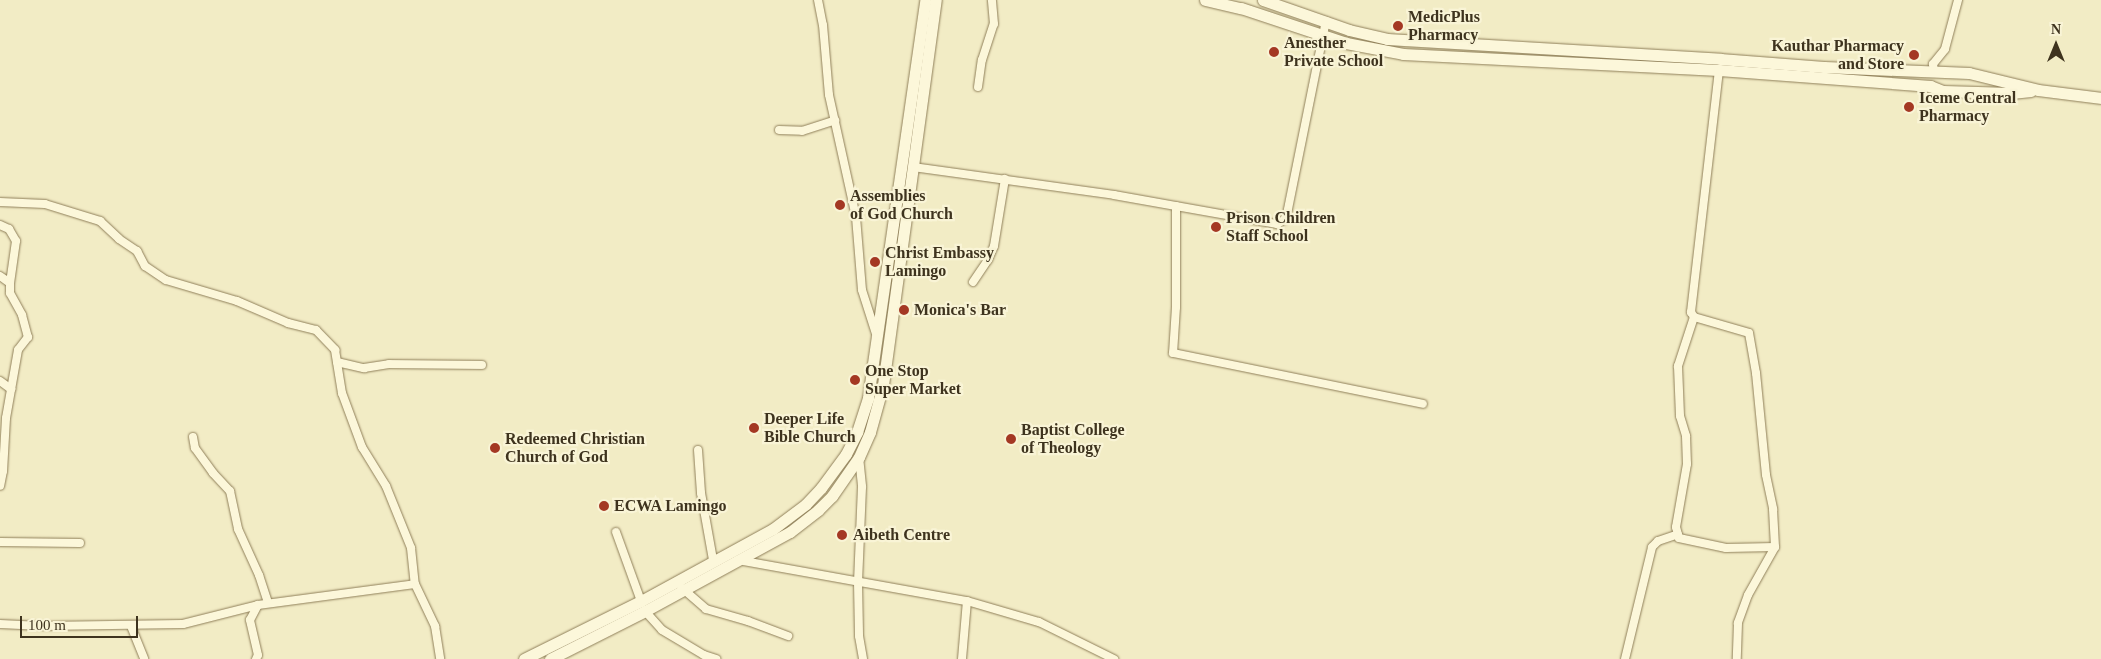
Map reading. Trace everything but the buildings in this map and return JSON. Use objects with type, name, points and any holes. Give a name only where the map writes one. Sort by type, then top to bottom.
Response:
[{"type":"street","points":[[818,0],[824,25],[829,94],[856,218],[862,290],[876,334]]},
{"type":"street","points":[[550,659],[678,585],[713,560],[755,540],[792,515],[806,504],[833,474],[853,439],[863,413],[871,380],[876,334],[925,0]]},
{"type":"street","points":[[678,585],[738,560],[790,532],[818,510],[832,496],[859,457],[870,432],[883,385],[936,0]]},
{"type":"street","points":[[978,87],[982,60],[994,24],[992,0]]},
{"type":"street","points":[[1205,0],[1241,8],[1355,45],[1402,54],[1719,70],[1930,86],[1943,91],[1967,90],[2011,93],[2038,90]]},
{"type":"street","points":[[1262,0],[1368,35],[1405,42],[1969,73],[2038,90],[2101,98]]},
{"type":"street","points":[[1930,86],[1933,64],[1945,49],[1958,0]]},
{"type":"street","points":[[913,167],[1005,179],[1277,224],[1284,220],[1287,214],[1326,21]]},
{"type":"street","points":[[1719,70],[1691,312],[1694,317],[1749,333],[1756,373],[1766,475],[1773,509],[1775,547],[1748,595],[1738,623],[1737,659]]},
{"type":"street","points":[[1967,90],[1969,73]]},
{"type":"street","points":[[779,130],[802,131],[835,120]]},
{"type":"street","points":[[973,282],[988,260],[994,246],[1005,179]]},
{"type":"street","points":[[0,202],[45,204],[100,221],[119,240],[137,251],[145,266],[166,280],[237,301],[288,322],[316,330],[335,350],[342,394],[362,446],[386,486],[411,548],[415,584],[435,626],[440,659]]},
{"type":"street","points":[[1176,206],[1176,307],[1173,353],[1423,404]]},
{"type":"street","points":[[0,225],[9,229],[16,241],[10,293],[22,315],[28,337],[18,350],[6,418],[3,471],[0,486]]},
{"type":"street","points":[[0,276],[10,283]]},
{"type":"street","points":[[1694,317],[1678,366],[1680,416],[1686,436],[1687,464],[1676,527],[1678,538],[1726,548],[1775,547]]},
{"type":"street","points":[[337,362],[364,368],[389,364],[482,365]]},
{"type":"street","points":[[0,380],[11,389]]},
{"type":"street","points":[[193,437],[195,448],[212,473],[230,491],[238,529],[259,575],[268,604]]},
{"type":"street","points":[[698,450],[701,493],[713,560]]},
{"type":"street","points":[[859,457],[862,487],[858,582],[859,636],[863,659]]},
{"type":"street","points":[[616,532],[643,606],[662,630],[704,655],[716,659]]},
{"type":"street","points":[[1625,659],[1652,547],[1658,541],[1678,534]]},
{"type":"street","points":[[0,542],[80,543]]},
{"type":"street","points":[[738,560],[967,601],[1038,622],[1114,659]]},
{"type":"street","points":[[0,624],[131,626],[183,624],[258,605],[415,584]]},
{"type":"street","points":[[678,585],[706,609],[735,616],[788,636]]},
{"type":"street","points":[[962,659],[967,601]]},
{"type":"street","points":[[256,659],[258,655],[250,620],[258,605]]},
{"type":"street","points":[[524,659],[643,606]]},
{"type":"street","points":[[131,626],[144,659]]},
{"type":"place","name":"MedicPlus Pharmacy","points":[[1398,26]]},
{"type":"place","name":"Anesther Private School","points":[[1274,52]]},
{"type":"place","name":"Kauthar Pharmacy and Store","points":[[1914,55]]},
{"type":"place","name":"Iceme Central Pharmacy","points":[[1909,107]]},
{"type":"place","name":"Assemblies of God Church","points":[[840,205]]},
{"type":"place","name":"Prison Children Staff School","points":[[1216,227]]},
{"type":"place","name":"Christ Embassy Lamingo","points":[[875,262]]},
{"type":"place","name":"Monica's Bar","points":[[904,310]]},
{"type":"place","name":"One Stop Super Market","points":[[855,380]]},
{"type":"place","name":"Deeper Life Bible Church","points":[[754,428]]},
{"type":"place","name":"Baptist College of Theology","points":[[1011,439]]},
{"type":"place","name":"Redeemed Christian Church of God","points":[[495,448]]},
{"type":"place","name":"ECWA Lamingo","points":[[604,506]]},
{"type":"place","name":"Aibeth Centre","points":[[842,535]]}]
